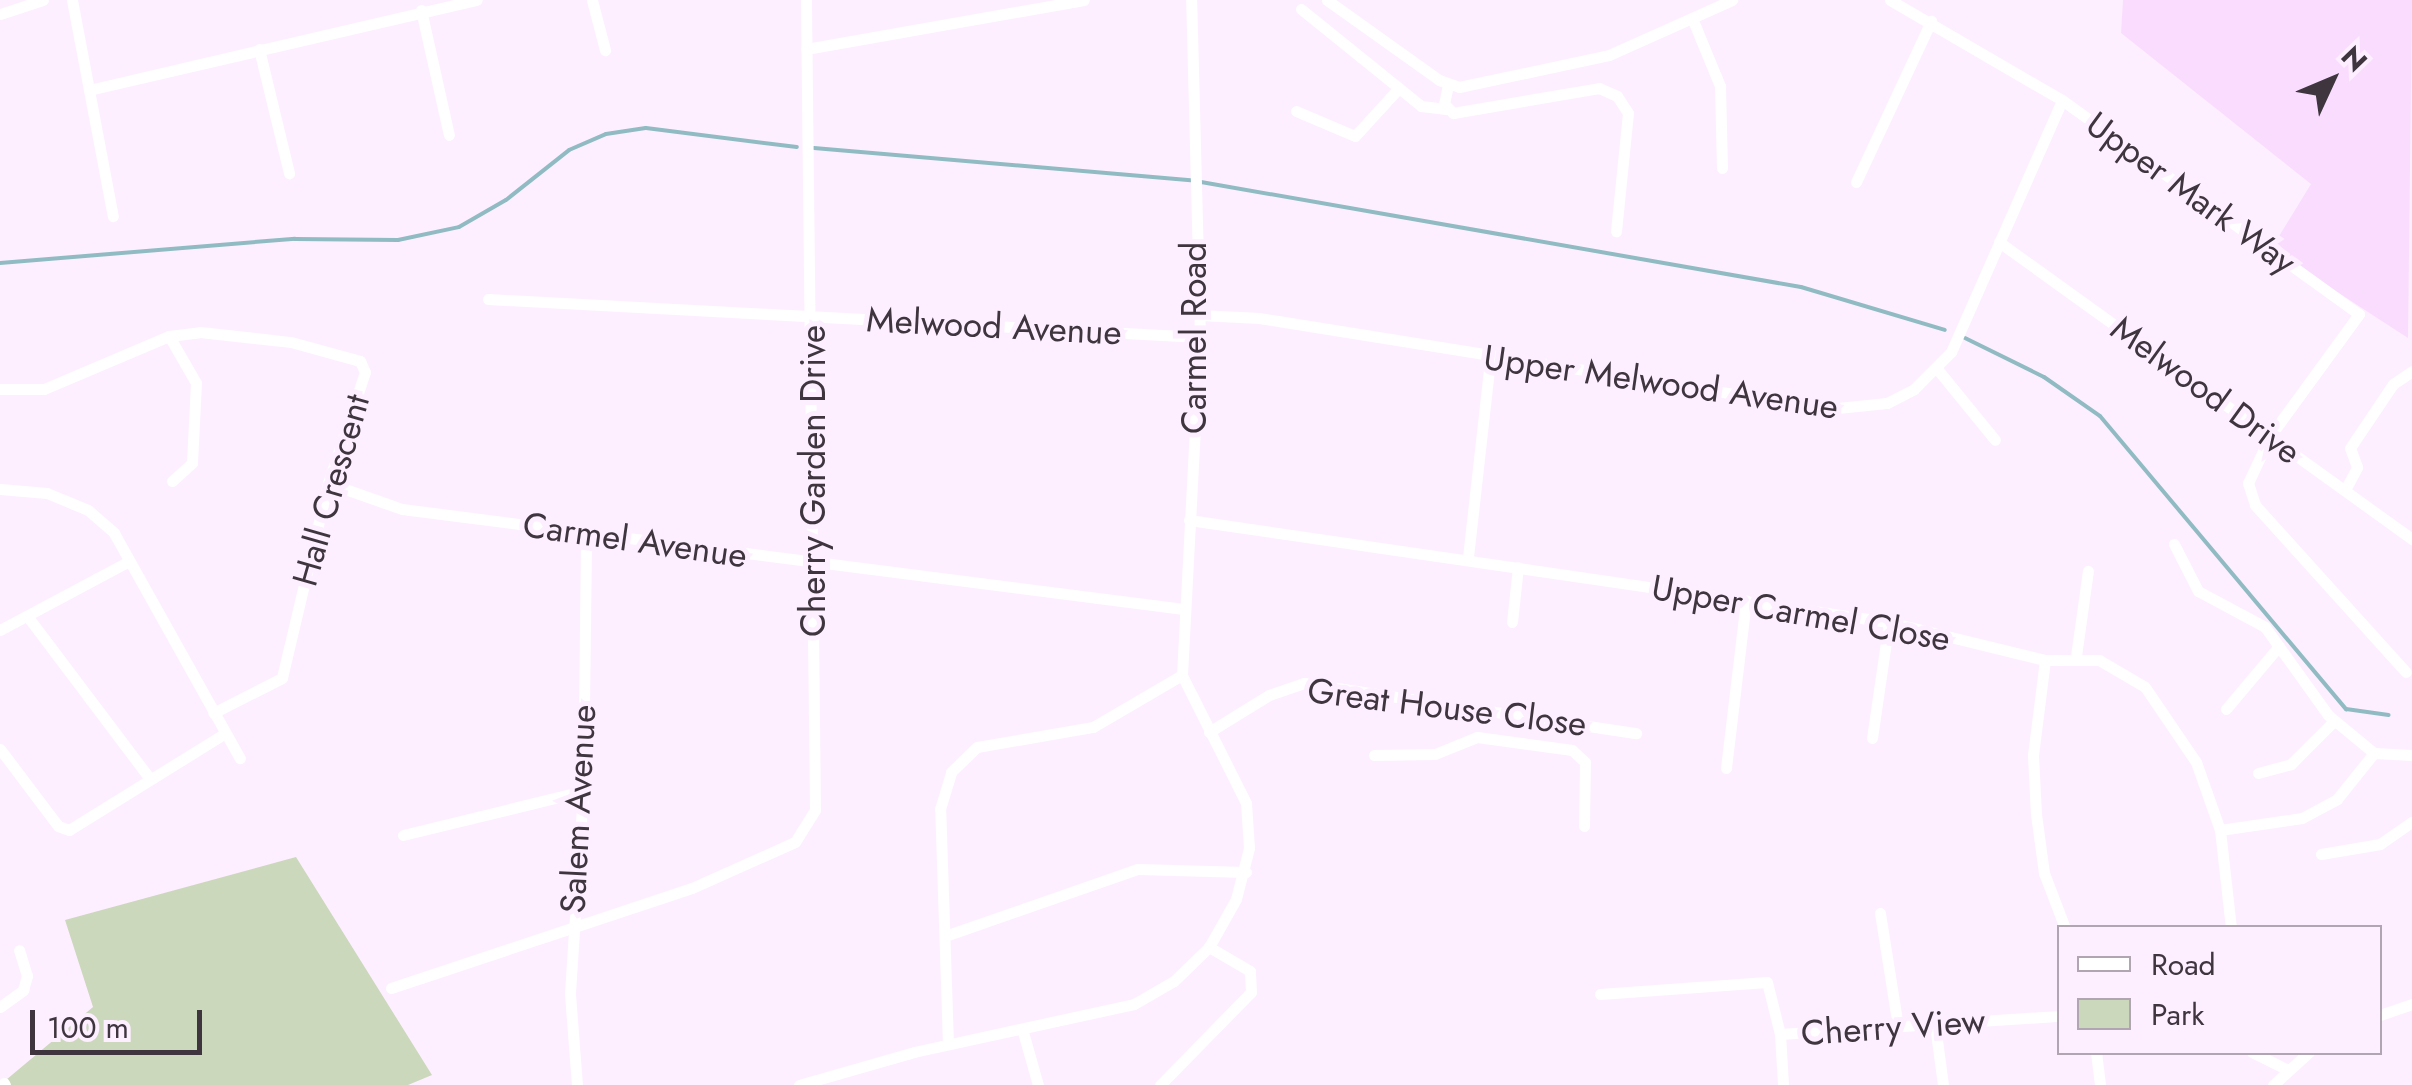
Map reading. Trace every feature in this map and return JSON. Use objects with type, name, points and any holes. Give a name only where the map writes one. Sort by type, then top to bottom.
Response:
[{"type":"street","points":[[0,14],[43,0]]},
{"type":"street","points":[[72,0],[114,216]]},
{"type":"street","points":[[89,90],[477,0]]},
{"type":"street","points":[[592,0],[605,50]]},
{"type":"street","name":"Cherry Garden Drive","points":[[391,988],[692,888],[796,842],[815,810],[809,564],[814,315],[806,0]]},
{"type":"street","points":[[806,50],[1084,0]]},
{"type":"street","name":"Carmel Road","points":[[1182,675],[1200,337],[1192,192],[1191,0]]},
{"type":"street","points":[[1327,0],[1448,85],[1610,55],[1732,0]]},
{"type":"street","name":"Upper Mark Way","points":[[1890,0],[2062,100],[2359,314],[2270,436]]},
{"type":"street","points":[[1301,8],[1428,109],[1599,88],[1618,96],[1628,113],[1616,231]]},
{"type":"street","points":[[421,10],[449,136]]},
{"type":"street","points":[[1692,18],[1720,86],[1722,168]]},
{"type":"street","points":[[1856,182],[1930,20]]},
{"type":"street","points":[[259,48],[288,174]]},
{"type":"street","points":[[1446,109],[1448,85]]},
{"type":"street","points":[[1296,111],[1356,136],[1399,88]]},
{"type":"street","points":[[1995,440],[1938,370],[2062,100]]},
{"type":"street","name":"Melwood Drive","points":[[2000,242],[2412,539]]},
{"type":"street","name":"Melwood Avenue","points":[[488,299],[1200,337]]},
{"type":"street","name":"Upper Melwood Avenue","points":[[1200,315],[1259,318],[1490,360],[1828,409],[1887,403],[1938,370]]},
{"type":"street","name":"Hall Crescent","points":[[0,389],[44,389],[169,336],[232,334],[360,361],[365,372],[328,483],[282,678],[213,713]]},
{"type":"street","points":[[169,336],[196,382],[192,462],[172,482]]},
{"type":"street","points":[[1468,556],[1490,360]]},
{"type":"street","points":[[2345,490],[2357,467],[2350,448],[2392,384],[2412,371]]},
{"type":"street","points":[[2270,436],[2250,472],[2255,505],[2406,672]]},
{"type":"street","name":"Carmel Avenue","points":[[328,483],[402,509],[1184,609]]},
{"type":"street","points":[[0,489],[47,493],[88,510],[114,532],[240,758]]},
{"type":"street","name":"Upper Carmel Close","points":[[1189,520],[1468,556],[1518,567],[1890,622],[2045,660],[2076,656],[2133,676],[2161,705],[2212,798],[2220,830],[2231,925]]},
{"type":"street","name":"Salem Avenue","points":[[576,1085],[572,930],[583,791],[586,532]]},
{"type":"street","points":[[2174,544],[2198,591],[2257,620],[2334,721],[2374,753],[2412,755]]},
{"type":"street","points":[[0,630],[130,561]]},
{"type":"street","points":[[1512,622],[1518,567]]},
{"type":"street","points":[[2076,656],[2088,571]]},
{"type":"street","points":[[1726,768],[1746,600]]},
{"type":"street","points":[[28,617],[148,776]]},
{"type":"street","points":[[1872,738],[1890,622]]},
{"type":"street","points":[[2226,709],[2279,646]]},
{"type":"street","points":[[2045,660],[2033,755],[2036,814],[2044,873],[2063,925]]},
{"type":"street","points":[[799,1085],[948,1044],[1023,1032],[1154,996],[1209,947],[1224,929],[1246,872],[1246,802],[1182,675],[1093,727],[977,747],[962,756],[941,788],[948,1044]]},
{"type":"street","name":"Great House Close","points":[[1209,732],[1269,695],[1304,683],[1636,733]]},
{"type":"street","points":[[1532,743],[1536,718]]},
{"type":"street","points":[[2258,773],[2292,764],[2334,721]]},
{"type":"street","points":[[0,748],[58,826],[69,830],[82,827],[148,776],[224,734]]},
{"type":"street","points":[[1374,755],[1434,754],[1477,736],[1532,743],[1584,758],[1584,826]]},
{"type":"street","points":[[2220,830],[2321,810],[2374,753]]},
{"type":"street","points":[[403,835],[583,791]]},
{"type":"street","points":[[2321,854],[2380,844],[2412,822]]},
{"type":"street","points":[[945,936],[1137,869],[1246,872]]},
{"type":"street","points":[[1880,913],[1898,1027]]},
{"type":"street","points":[[1160,1085],[1251,992],[1250,971],[1209,947]]},
{"type":"street","points":[[0,1006],[23,990],[28,976],[19,950]]},
{"type":"street","name":"Cherry View","points":[[1600,994],[1767,982],[1780,1034],[2057,1016]]},
{"type":"street","points":[[2382,1014],[2412,1004]]},
{"type":"street","points":[[1935,1024],[1943,1085]]},
{"type":"street","points":[[1023,1032],[1038,1085]]},
{"type":"street","points":[[1780,1034],[1783,1085]]},
{"type":"street","points":[[2096,1055],[2100,1085]]},
{"type":"street","points":[[2258,1055],[2288,1070]]},
{"type":"street","points":[[2272,1085],[2306,1055]]},
{"type":"shaded area","points":[[2123,0],[2412,0],[2408,338],[2271,249],[2311,184],[2121,33]]},
{"type":"green space","points":[[296,857],[432,1075],[408,1085],[0,1085],[93,1007],[65,920]]},
{"type":"waterway","points":[[0,263],[295,239],[398,240],[459,227],[506,200],[569,150],[606,134],[646,128],[797,147]]},
{"type":"waterway","points":[[814,148],[1191,180]]},
{"type":"waterway","points":[[1201,182],[1801,287],[1945,330]]},
{"type":"waterway","points":[[1965,338],[2044,377],[2100,416],[2346,709],[2389,715]]}]
